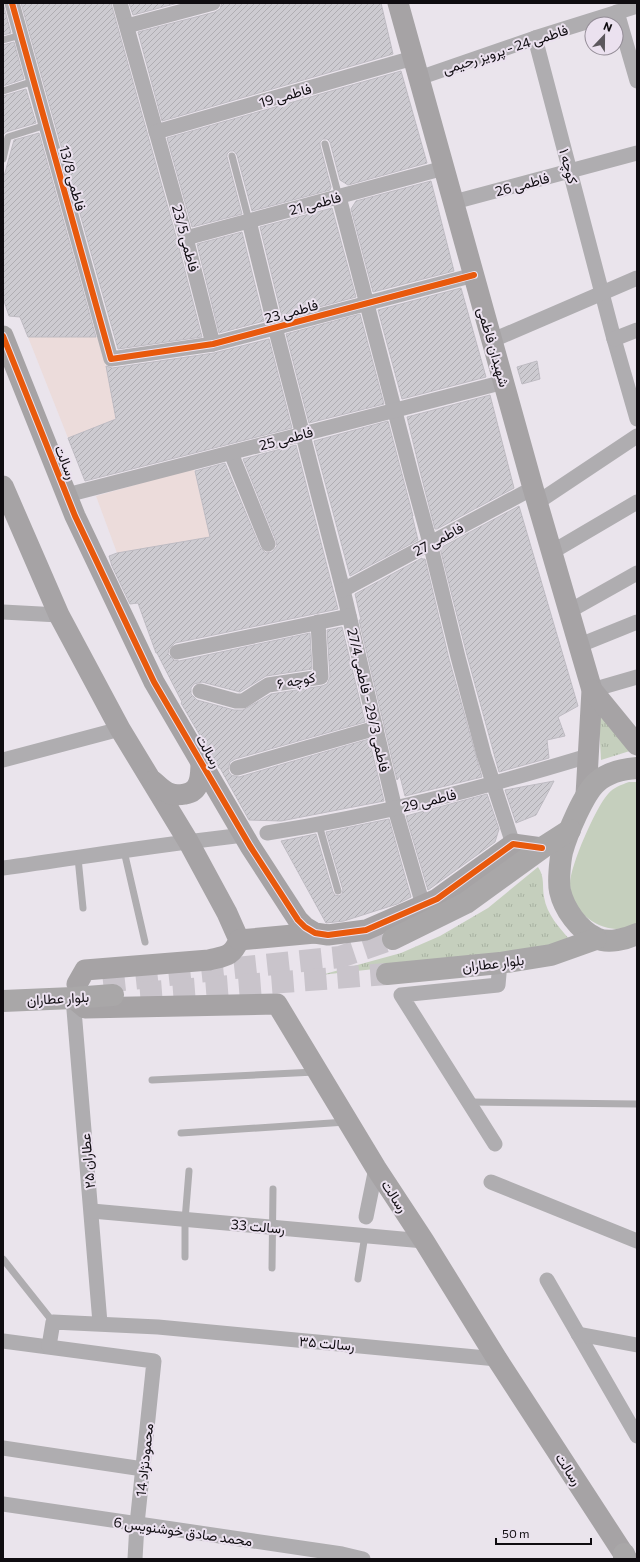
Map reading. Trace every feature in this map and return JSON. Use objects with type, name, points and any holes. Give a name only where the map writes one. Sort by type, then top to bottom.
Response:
[{"type":"main road","points":[[637,768],[625,769],[610,773],[597,782],[586,795],[562,852],[560,890],[566,907],[577,923],[596,939],[623,940],[637,934]]},
{"type":"main road","points":[[393,939],[466,903],[542,848],[570,830]]},
{"type":"main road","name":"بلوار عطاران","points":[[387,974],[500,963],[551,955],[596,939]]},
{"type":"main road","name":"بلوار عطاران","points":[[3,1001],[108,988]]},
{"type":"main road","name":"بلوار عطاران","points":[[3,989],[75,991]]},
{"type":"street","name":"فاطمی 13/8","points":[[12,3],[111,360]]},
{"type":"street","name":"فاطمی 23/5","points":[[120,3],[186,238],[213,344]]},
{"type":"street","points":[[127,26],[213,3]]},
{"type":"street","name":"شهیدان فاطمی","points":[[398,3],[568,610],[592,690]]},
{"type":"street","name":"فاطمی 24 - پرویز رحیمی","points":[[419,78],[535,38],[637,6]]},
{"type":"street","points":[[617,12],[637,81]]},
{"type":"street","name":"کوچه ۱","points":[[535,38],[614,339],[637,419]]},
{"type":"street","name":"فاطمی 19","points":[[156,132],[413,58]]},
{"type":"street","name":"فاطمی 26","points":[[454,202],[637,153]]},
{"type":"street","name":"فاطمی 21","points":[[186,238],[444,168]]},
{"type":"street","points":[[339,197],[430,543],[458,657],[493,784],[513,844]]},
{"type":"street","name":"فاطمی 29/3 - فاطمی 27/4","points":[[249,221],[302,434],[344,590],[395,809],[423,905]]},
{"type":"street","name":"فاطمی 23","points":[[111,360],[213,344],[474,275]]},
{"type":"street","points":[[492,340],[637,278]]},
{"type":"street","points":[[614,339],[637,330]]},
{"type":"street","name":"رسالت","points":[[3,336],[75,516],[154,682],[244,835],[298,920],[304,927],[316,933]]},
{"type":"street","name":"فاطمی 25","points":[[67,495],[504,382]]},
{"type":"street","name":"فاطمی 27","points":[[344,590],[430,543],[536,495],[637,436]]},
{"type":"street","points":[[231,453],[268,544]]},
{"type":"street","points":[[3,486],[59,614],[120,729],[188,841],[227,913],[239,940],[235,949],[228,956],[209,960],[85,970],[75,991]]},
{"type":"street","points":[[552,552],[637,502]]},
{"type":"street","points":[[568,610],[573,609],[637,573]]},
{"type":"street","points":[[3,612],[59,614]]},
{"type":"street","points":[[177,652],[349,616]]},
{"type":"street","name":"کوچه ۶","points":[[200,691],[236,701],[243,701],[268,685],[321,677],[318,622]]},
{"type":"street","points":[[578,645],[637,622]]},
{"type":"street","points":[[592,690],[637,677]]},
{"type":"street","points":[[592,690],[637,745]]},
{"type":"street","points":[[586,795],[592,690]]},
{"type":"street","points":[[237,768],[376,728]]},
{"type":"street","points":[[3,760],[120,729]]},
{"type":"street","name":"فاطمی 29","points":[[267,833],[319,825],[395,809],[493,784],[588,756]]},
{"type":"street","points":[[151,780],[169,793],[179,795],[189,793],[198,785],[201,774],[201,761]]},
{"type":"street","points":[[3,868],[188,841],[244,835]]},
{"type":"street","points":[[239,940],[316,933],[328,935],[366,930],[406,914],[437,899],[513,844],[542,848]]},
{"type":"street","points":[[495,1144],[401,995],[498,985],[500,963]]},
{"type":"street","name":"رسالت","points":[[75,991],[85,1008],[277,1004],[376,1168],[625,1557]]},
{"type":"street","name":"عطاران ۲۵","points":[[75,991],[100,1324]]},
{"type":"street","points":[[366,1217],[376,1168]]},
{"type":"street","points":[[491,1182],[637,1242]]},
{"type":"street","name":"رسالت 33","points":[[92,1211],[424,1241]]},
{"type":"street","points":[[547,1280],[636,1431]]},
{"type":"street","points":[[3,1341],[49,1346],[53,1322]]},
{"type":"street","name":"رسالت ۳۵","points":[[53,1322],[158,1327],[497,1359]]},
{"type":"street","points":[[578,1334],[637,1345]]},
{"type":"street","name":"محمودنژاد 14","points":[[49,1346],[154,1361],[135,1559]]},
{"type":"street","points":[[3,1448],[143,1469]]},
{"type":"street","name":"محمد صادق خوشنویس 6","points":[[3,1504],[342,1554],[363,1559]]},
{"type":"lane","points":[[3,40],[21,34]]},
{"type":"lane","points":[[3,91],[34,81]]},
{"type":"lane","points":[[3,159],[8,137],[46,125]]},
{"type":"lane","points":[[325,144],[339,197]]},
{"type":"lane","points":[[232,156],[249,221]]},
{"type":"lane","points":[[319,825],[338,891]]},
{"type":"lane","points":[[124,851],[145,942]]},
{"type":"lane","points":[[78,858],[83,908]]},
{"type":"lane","points":[[152,1080],[317,1072]]},
{"type":"lane","points":[[469,1102],[637,1104]]},
{"type":"lane","points":[[181,1133],[348,1122]]},
{"type":"lane","points":[[185,1257],[185,1220],[189,1170]]},
{"type":"lane","points":[[272,1268],[274,1189]]},
{"type":"lane","points":[[358,1279],[365,1235]]},
{"type":"lane","points":[[3,1259],[53,1322]]},
{"type":"shaded area","points":[[28,337],[98,337],[106,366],[116,419],[68,438]]},
{"type":"shaded area","points":[[194,468],[210,537],[117,553],[96,496]]},
{"type":"green space","points":[[598,706],[633,750],[601,760]]},
{"type":"green space","points":[[629,782],[637,782],[637,924],[624,928],[607,928],[591,921],[578,909],[571,893],[571,875],[584,837],[603,801],[610,792],[618,786]]},
{"type":"green space","points":[[538,867],[542,878],[544,897],[548,909],[554,920],[570,940],[552,949],[321,975],[401,953],[440,936],[488,908]]},
{"type":"building","points":[[3,3],[11,33],[3,35]]},
{"type":"building","points":[[21,3],[111,3],[177,240],[202,337],[118,349]]},
{"type":"building","points":[[129,3],[178,3],[133,15]]},
{"type":"building","points":[[222,3],[381,3],[393,54],[162,121],[138,32],[215,12],[220,9]]},
{"type":"building","points":[[14,42],[24,79],[3,86],[3,45]]},
{"type":"building","points":[[401,71],[427,163],[348,185],[340,180],[330,142],[327,139],[323,139],[320,142],[320,145],[331,187],[330,190],[252,211],[237,155],[234,151],[230,151],[227,154],[227,157],[242,214],[192,227],[167,138]]},
{"type":"building","points":[[26,89],[36,123],[6,132],[3,135],[3,96]]},
{"type":"building","points":[[39,133],[96,337],[28,337],[20,317],[9,316],[3,298],[3,180],[14,140]]},
{"type":"building","points":[[431,181],[454,271],[373,292],[351,209],[356,201]]},
{"type":"building","points":[[332,208],[356,297],[282,317],[260,227]]},
{"type":"building","points":[[242,232],[264,321],[219,333],[197,244]]},
{"type":"building","points":[[461,288],[486,377],[402,399],[378,310]]},
{"type":"building","points":[[360,314],[384,404],[309,423],[286,334]]},
{"type":"building","points":[[269,339],[292,428],[85,481],[68,438],[116,419],[106,366],[112,368],[214,353]]},
{"type":"building","points":[[537,361],[540,379],[522,384],[517,367]]},
{"type":"building","points":[[490,395],[514,488],[435,529],[407,417]]},
{"type":"building","points":[[388,421],[418,540],[350,576],[314,441]]},
{"type":"building","points":[[296,445],[338,609],[175,643],[169,649],[168,654],[174,660],[179,661],[310,633],[312,669],[266,676],[240,692],[202,682],[194,684],[191,688],[191,694],[197,700],[234,710],[243,710],[271,694],[327,684],[330,677],[327,630],[342,627],[365,722],[235,759],[230,762],[228,770],[231,775],[239,777],[369,739],[384,801],[281,821],[249,820],[181,703],[182,702],[156,653],[138,603],[130,604],[112,566],[109,556],[117,553],[210,537],[195,471],[225,463],[260,547],[266,553],[272,552],[277,546],[276,541],[243,459]]},
{"type":"building","points":[[519,506],[578,706],[558,717],[565,736],[547,740],[549,758],[499,772],[440,548]]},
{"type":"building","points":[[422,558],[425,559],[449,659],[482,777],[405,796],[400,776],[397,780],[359,620],[361,620],[355,594]]},
{"type":"building","points":[[554,781],[536,815],[516,823],[505,790]]},
{"type":"building","points":[[487,794],[499,829],[495,842],[428,890],[406,816]]},
{"type":"building","points":[[389,819],[411,897],[397,904],[344,921],[326,923],[281,841],[316,834],[333,892],[335,895],[339,896],[342,894],[343,890],[326,832]]},
{"type":"tunnel","points":[[103,982],[340,957],[393,939]]},
{"type":"tunnel","points":[[140,993],[387,974]]},
{"type":"cycle path","points":[[12,3],[111,359],[213,344],[474,275]]},
{"type":"cycle path","points":[[3,336],[75,516],[154,682],[250,846],[298,920],[305,927],[315,933],[328,935],[366,930],[437,899],[513,844],[542,848]]}]
